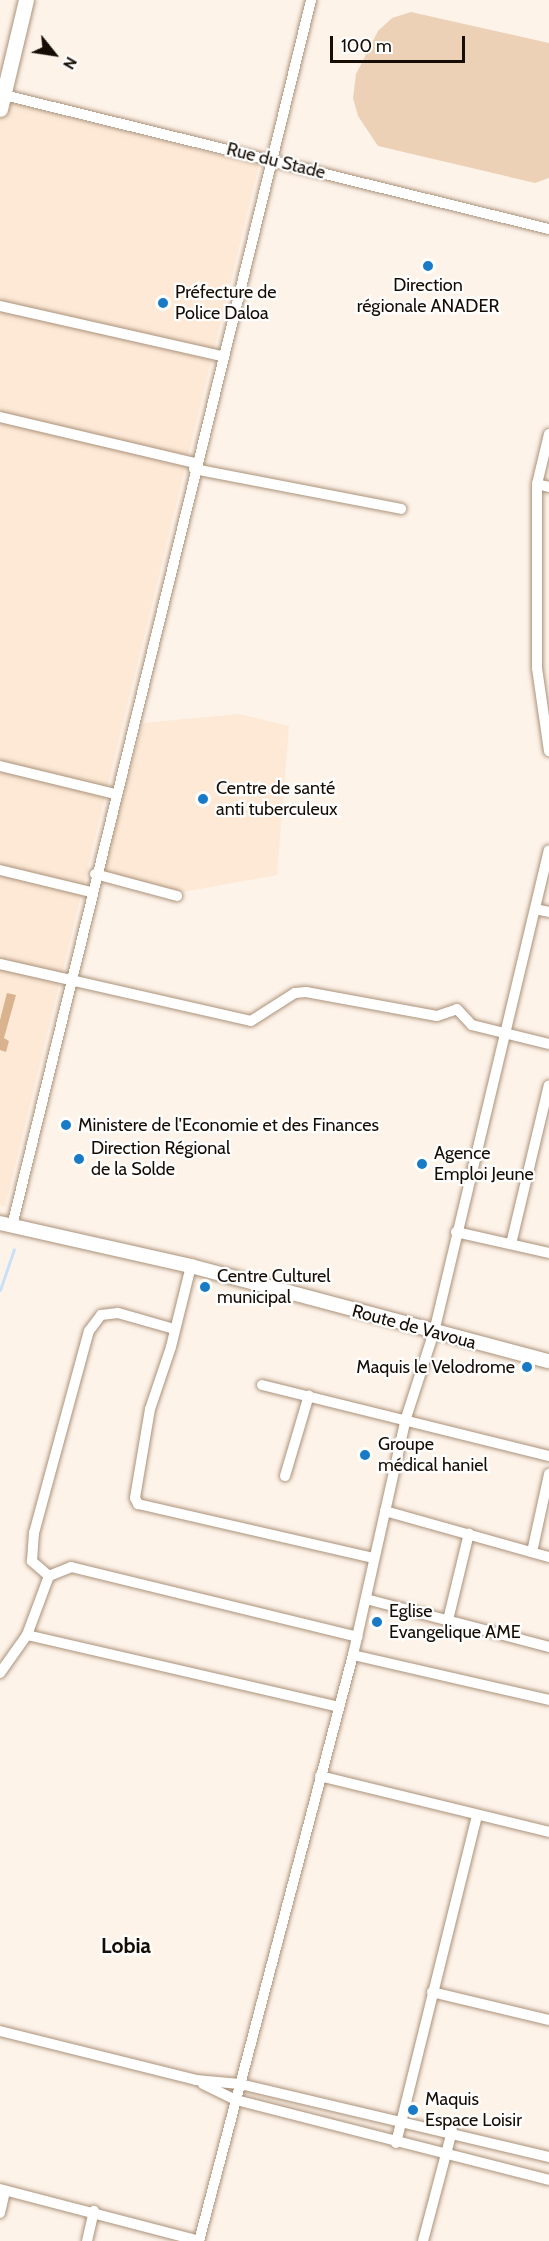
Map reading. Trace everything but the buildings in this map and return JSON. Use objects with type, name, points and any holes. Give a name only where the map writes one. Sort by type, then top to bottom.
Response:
[{"type":"highway","points":[[1,99],[26,0]]},
{"type":"main road","name":"Route de Vavoua","points":[[6,1225],[191,1266],[549,1361]]},
{"type":"street","points":[[6,1225],[91,892],[269,159],[311,0]]},
{"type":"street","name":"Rue du Stade","points":[[1,99],[269,159],[549,229]]},
{"type":"street","points":[[0,306],[221,356]]},
{"type":"street","points":[[0,417],[194,466],[401,509]]},
{"type":"street","points":[[549,434],[537,484],[537,668],[549,751]]},
{"type":"street","points":[[537,484],[549,487]]},
{"type":"street","points":[[0,766],[114,794]]},
{"type":"street","points":[[0,2213],[3,2190],[94,2211],[199,2241],[358,1636],[406,1418],[434,1332],[503,1033],[549,850]]},
{"type":"street","points":[[0,870],[91,892]]},
{"type":"street","points":[[95,874],[177,896]]},
{"type":"street","points":[[535,909],[549,912]]},
{"type":"street","points":[[0,964],[251,1021],[295,993],[306,992],[436,1016],[457,1009],[472,1025],[549,1044]]},
{"type":"street","points":[[511,1244],[549,1085]]},
{"type":"street","points":[[456,1232],[549,1253]]},
{"type":"street","points":[[191,1266],[150,1408],[135,1498],[138,1504],[374,1558]]},
{"type":"street","points":[[49,1576],[32,1561],[34,1533],[89,1331],[101,1315],[118,1313],[174,1329]]},
{"type":"street","points":[[262,1385],[406,1418],[549,1456]]},
{"type":"street","points":[[285,1476],[309,1395]]},
{"type":"street","points":[[532,1552],[549,1474]]},
{"type":"street","points":[[385,1511],[549,1557]]},
{"type":"street","points":[[448,1620],[470,1533]]},
{"type":"street","points":[[0,1673],[27,1635],[49,1576],[70,1567],[358,1636]]},
{"type":"street","points":[[366,1599],[549,1647]]},
{"type":"street","points":[[27,1635],[339,1707]]},
{"type":"street","points":[[353,1655],[549,1700]]},
{"type":"street","points":[[320,1776],[549,1832]]},
{"type":"street","points":[[396,2143],[477,1815]]},
{"type":"street","points":[[432,1992],[549,2020]]},
{"type":"street","points":[[0,2031],[196,2080],[240,2084],[452,2131],[549,2157]]},
{"type":"street","points":[[196,2080],[236,2100],[396,2143],[549,2180]]},
{"type":"street","points":[[423,2241],[452,2131]]},
{"type":"street","points":[[87,2241],[94,2211]]},
{"type":"shaded area","points":[[411,12],[549,43],[549,178],[535,183],[378,146],[358,116],[353,98],[356,74],[378,31],[392,18]]},
{"type":"shaded area","points":[[0,100],[259,165],[5,1207],[0,1205]]},
{"type":"shaded area","name":"Centre de santé anti tuberculeux","points":[[239,714],[289,726],[277,875],[183,892],[103,871],[143,723]]},
{"type":"waterway","points":[[0,1290],[14,1249]]},
{"type":"place","name":"Direction régionale ANADER","points":[[428,266]]},
{"type":"place","name":"Préfecture de Police Daloa","points":[[163,303]]},
{"type":"place","name":"Centre de santé anti tuberculeux","points":[[203,799]]},
{"type":"place","name":"Ministere de l'Economie et des Finances","points":[[66,1125]]},
{"type":"place","name":"Direction Régional de la Solde","points":[[79,1159]]},
{"type":"place","name":"Agence Emploi Jeune","points":[[422,1164]]},
{"type":"place","name":"Centre Culturel municipal","points":[[205,1287]]},
{"type":"place","name":"Maquis le Velodrome","points":[[527,1367]]},
{"type":"place","name":"Groupe médical haniel","points":[[365,1455]]},
{"type":"place","name":"Eglise Evangelique AME","points":[[377,1622]]},
{"type":"place","name":"Maquis Espace Loisir","points":[[413,2110]]},
{"type":"district","name":"Lobia","points":[[126,1946]]}]
